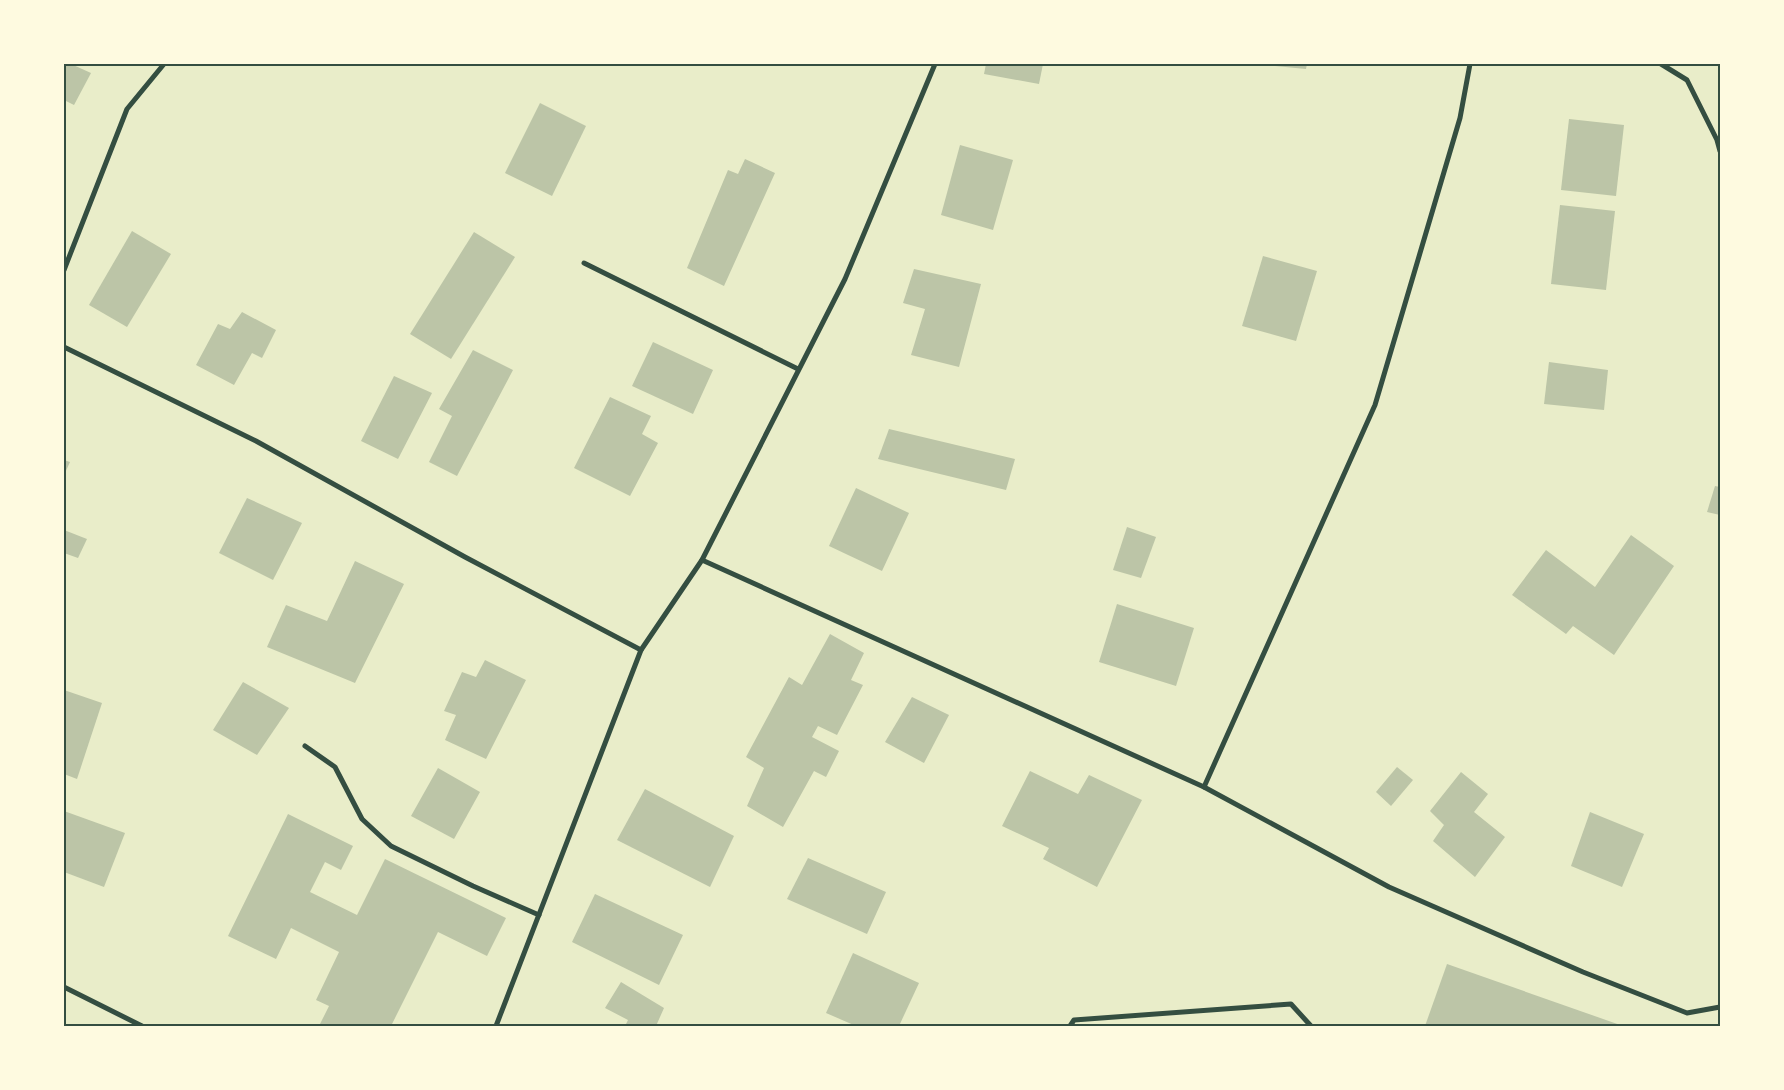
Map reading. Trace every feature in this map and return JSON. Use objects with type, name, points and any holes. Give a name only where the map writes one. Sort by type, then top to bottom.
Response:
[{"type":"street","points":[[64,270],[127,109],[164,64]]},
{"type":"street","points":[[496,1026],[641,650],[702,560],[845,279],[935,64]]},
{"type":"street","points":[[1204,787],[1375,405],[1460,118],[1470,64]]},
{"type":"street","points":[[1661,64],[1687,80],[1717,140],[1720,151]]},
{"type":"street","points":[[584,263],[798,369]]},
{"type":"street","points":[[64,347],[256,441],[474,562],[641,650]]},
{"type":"street","points":[[702,560],[1204,787],[1389,887],[1583,972],[1687,1012],[1720,1007]]},
{"type":"street","points":[[306,746],[335,767],[362,819],[392,846],[473,886],[539,915]]},
{"type":"street","points":[[64,988],[142,1026]]},
{"type":"street","points":[[1070,1026],[1074,1020],[1291,1004],[1312,1026]]},
{"type":"building","points":[[64,64],[71,64],[91,73],[74,105],[64,100]]},
{"type":"building","points":[[986,64],[1043,64],[1039,84],[984,74]]},
{"type":"building","points":[[1265,64],[1307,64],[1306,69]]},
{"type":"building","points":[[540,103],[586,126],[552,196],[505,173]]},
{"type":"building","points":[[1569,119],[1624,125],[1616,196],[1561,190]]},
{"type":"building","points":[[960,145],[1013,160],[993,230],[941,215]]},
{"type":"building","points":[[745,159],[775,173],[724,286],[687,268],[728,170],[738,174]]},
{"type":"building","points":[[1560,205],[1615,211],[1606,290],[1551,284]]},
{"type":"building","points":[[132,231],[171,254],[127,327],[89,305]]},
{"type":"building","points":[[474,232],[515,257],[451,359],[410,334]]},
{"type":"building","points":[[1263,256],[1317,271],[1296,341],[1242,326]]},
{"type":"building","points":[[914,269],[981,284],[959,367],[911,355],[925,309],[903,303]]},
{"type":"building","points":[[242,312],[276,330],[262,358],[252,353],[234,385],[196,365],[218,324],[230,329]]},
{"type":"building","points":[[653,342],[713,370],[693,414],[632,386]]},
{"type":"building","points":[[473,350],[513,370],[457,476],[429,462],[452,416],[439,409]]},
{"type":"building","points":[[1549,362],[1608,370],[1604,410],[1544,404]]},
{"type":"building","points":[[394,376],[432,393],[398,459],[361,441]]},
{"type":"building","points":[[610,397],[651,416],[642,434],[658,443],[630,496],[574,468]]},
{"type":"building","points":[[889,429],[1015,459],[1006,490],[878,459]]},
{"type":"building","points":[[64,460],[70,462],[64,475]]},
{"type":"building","points":[[1715,486],[1720,487],[1720,515],[1707,512]]},
{"type":"building","points":[[856,488],[909,513],[882,571],[829,546]]},
{"type":"building","points":[[247,498],[302,523],[273,580],[219,553]]},
{"type":"building","points":[[1127,527],[1156,537],[1141,578],[1113,570]]},
{"type":"building","points":[[64,530],[87,539],[78,558],[64,553]]},
{"type":"building","points":[[1631,535],[1674,566],[1614,655],[1573,626],[1566,634],[1512,595],[1546,550],[1595,587]]},
{"type":"building","points":[[355,561],[404,584],[355,683],[267,647],[286,605],[327,621]]},
{"type":"building","points":[[1117,604],[1194,628],[1176,686],[1099,662]]},
{"type":"building","points":[[830,634],[864,653],[851,680],[863,685],[837,735],[818,726],[812,737],[839,751],[826,777],[814,771],[783,827],[747,806],[764,768],[746,757],[789,677],[802,685]]},
{"type":"building","points":[[485,660],[526,680],[486,759],[445,740],[456,715],[444,711],[462,672],[476,677]]},
{"type":"building","points":[[243,682],[289,708],[257,755],[213,730]]},
{"type":"building","points":[[64,690],[102,703],[77,779],[64,774]]},
{"type":"building","points":[[912,697],[949,715],[924,763],[885,742]]},
{"type":"building","points":[[1397,767],[1413,780],[1391,806],[1376,792]]},
{"type":"building","points":[[438,768],[480,792],[454,839],[411,816]]},
{"type":"building","points":[[1030,771],[1078,794],[1089,775],[1142,800],[1097,887],[1043,859],[1049,848],[1002,826]]},
{"type":"building","points":[[1461,772],[1488,794],[1474,812],[1505,837],[1475,877],[1433,841],[1444,825],[1430,811]]},
{"type":"building","points":[[645,789],[734,836],[710,887],[617,840]]},
{"type":"building","points":[[64,811],[125,833],[104,887],[64,872]]},
{"type":"building","points":[[1590,812],[1644,834],[1622,887],[1571,866]]},
{"type":"building","points":[[288,814],[353,846],[341,870],[325,862],[310,892],[357,915],[385,859],[506,918],[487,956],[438,932],[391,1026],[325,1026],[320,1024],[329,1006],[316,1000],[339,952],[291,928],[276,959],[228,936]]},
{"type":"building","points":[[808,858],[886,892],[867,934],[787,899]]},
{"type":"building","points":[[595,894],[683,935],[659,985],[572,942]]},
{"type":"building","points":[[853,953],[919,983],[899,1026],[856,1026],[826,1013]]},
{"type":"building","points":[[1447,964],[1623,1026],[1425,1026]]},
{"type":"building","points":[[621,982],[664,1008],[656,1026],[625,1026],[628,1020],[605,1008]]}]
